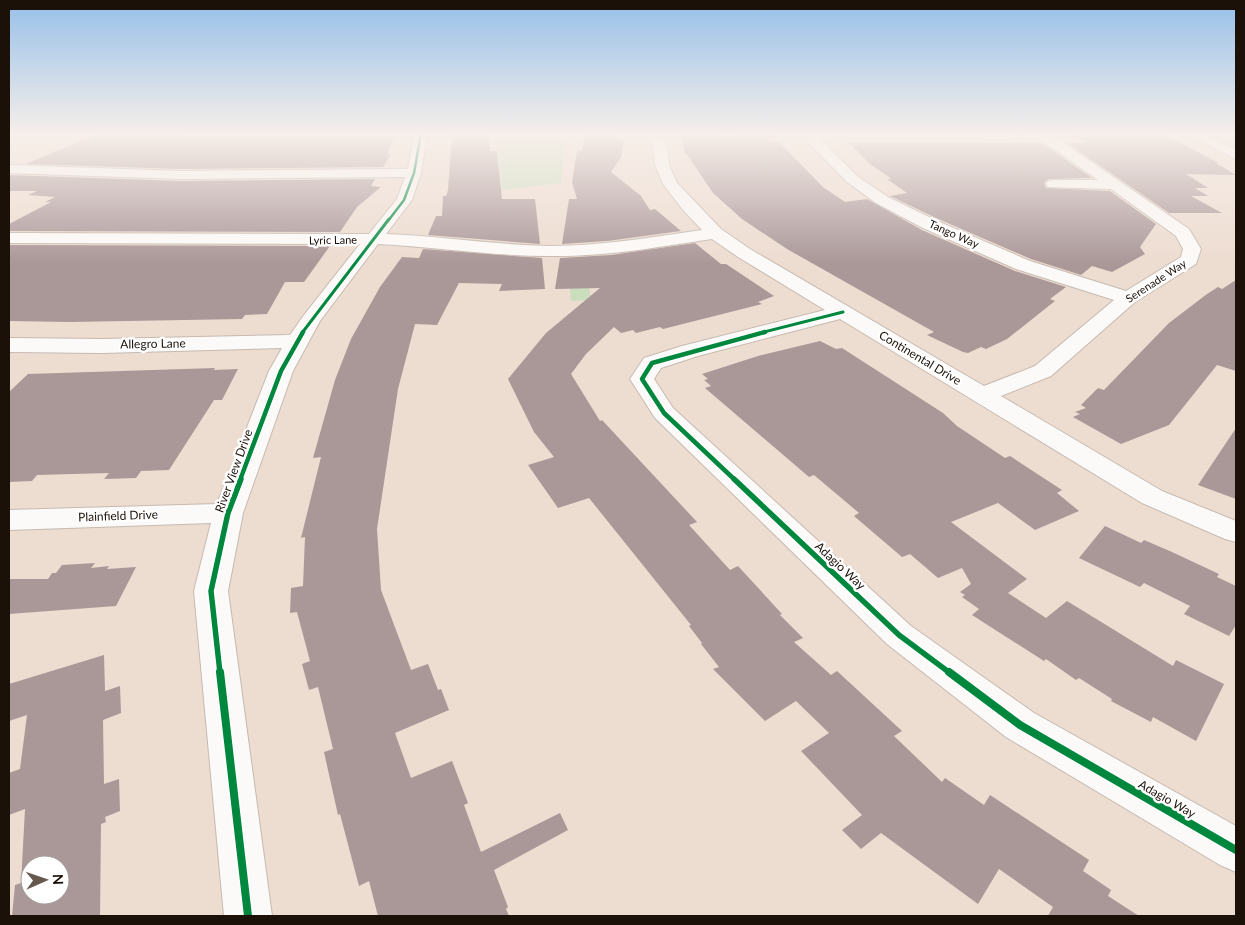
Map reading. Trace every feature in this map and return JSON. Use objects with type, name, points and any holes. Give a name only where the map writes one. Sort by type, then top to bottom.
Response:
[{"type":"street","name":"River View Drive","points":[[248,916],[211,591],[228,513],[281,371],[296,341],[404,200],[412,177]]},
{"type":"street","name":"Continental Drive","points":[[667,177],[670,184],[689,207],[716,233],[744,253],[1152,497],[1236,532]]},
{"type":"street","name":"Tango Way","points":[[850,177],[882,200],[929,224],[1022,265],[1128,298]]},
{"type":"street","name":"Serenade Way","points":[[980,395],[1006,387],[1044,371],[1128,298],[1190,260],[1192,249],[1183,233],[1103,177]]},
{"type":"street","points":[[1053,184],[1114,185]]},
{"type":"street","name":"Lyric Lane","points":[[9,238],[101,240],[374,239],[455,244],[500,250],[551,251],[600,250],[716,233]]},
{"type":"street","name":"Adagio Way","points":[[843,312],[652,363],[642,380],[664,413],[899,635],[1020,725],[1236,850]]},
{"type":"street","name":"Allegro Lane","points":[[9,345],[102,346],[296,341]]},
{"type":"street","name":"Plainfield Drive","points":[[9,520],[228,513]]},
{"type":"green space","points":[[501,177],[562,177],[561,183],[502,190]]},
{"type":"green space","points":[[589,287],[591,300],[571,301],[570,288]]},
{"type":"building","points":[[9,177],[181,181],[375,179],[371,186],[381,187],[357,207],[340,232],[9,231],[9,224],[51,202],[45,202],[55,197],[28,195],[37,191],[9,191]]},
{"type":"building","points":[[449,177],[500,177],[502,199],[535,199],[540,244],[428,235],[436,216],[442,216],[443,196],[446,196]]},
{"type":"building","points":[[573,177],[617,177],[641,196],[650,210],[655,209],[681,231],[607,241],[562,244],[569,199],[577,199],[572,182]]},
{"type":"building","points":[[702,177],[813,177],[823,187],[845,202],[867,199],[922,230],[1015,271],[1066,287],[1050,299],[1055,301],[1007,339],[986,349],[981,347],[968,353],[963,352],[927,335],[934,332],[787,249],[742,219],[713,193]]},
{"type":"building","points":[[889,177],[1091,177],[1048,179],[1044,183],[1046,188],[1110,191],[1156,224],[1140,247],[1145,254],[1112,272],[1092,266],[1081,275],[1031,259],[890,196],[907,193],[887,179],[892,179]]},
{"type":"building","points":[[1117,177],[1191,177],[1208,188],[1195,188],[1208,196],[1191,196],[1222,213],[1169,213]]},
{"type":"building","points":[[695,243],[721,264],[726,264],[774,296],[758,302],[762,304],[663,329],[660,327],[636,333],[633,330],[621,333],[614,327],[586,354],[571,374],[600,421],[602,420],[697,522],[689,525],[730,570],[738,566],[782,614],[780,615],[803,638],[794,642],[831,675],[837,671],[902,731],[894,736],[942,782],[945,778],[984,805],[990,795],[1089,860],[1083,871],[1111,890],[1108,896],[1139,916],[1048,916],[1053,907],[999,869],[978,904],[881,833],[861,849],[842,830],[862,815],[801,751],[829,733],[796,701],[765,721],[713,669],[719,667],[689,626],[691,625],[589,498],[558,508],[528,465],[554,457],[534,432],[508,379],[546,333],[600,288],[555,289],[560,258],[611,255]]},
{"type":"building","points":[[9,245],[330,246],[304,282],[285,282],[267,314],[245,315],[242,319],[70,322],[9,321]]},
{"type":"building","points":[[423,249],[542,258],[545,289],[499,291],[502,284],[459,283],[437,325],[415,324],[398,389],[377,529],[381,590],[411,670],[428,664],[438,690],[441,689],[449,710],[395,733],[411,778],[452,761],[468,803],[464,805],[481,852],[560,813],[568,830],[494,870],[508,907],[506,909],[509,916],[378,916],[369,881],[359,886],[340,814],[338,815],[324,752],[333,749],[318,687],[309,690],[302,664],[310,661],[297,612],[290,613],[291,588],[303,586],[305,537],[301,538],[321,457],[313,458],[335,380],[351,339],[380,287],[402,257],[419,258]]},
{"type":"building","points":[[1236,280],[1236,371],[1217,365],[1169,425],[1121,444],[1073,417],[1080,414],[1075,412],[1086,408],[1081,405],[1098,388],[1104,390],[1169,323],[1207,294],[1218,287],[1222,289]]},
{"type":"building","points":[[820,341],[836,349],[842,348],[943,413],[957,426],[1005,458],[1010,456],[1062,490],[1057,493],[1079,511],[1035,530],[998,503],[951,522],[1027,579],[1008,593],[1046,618],[1067,601],[1173,666],[1176,660],[1224,684],[1196,741],[1153,717],[1151,722],[1111,701],[1112,699],[1079,678],[1076,680],[1046,659],[1044,661],[972,615],[979,609],[962,597],[965,595],[960,592],[971,584],[962,568],[938,578],[910,554],[902,557],[854,516],[859,513],[814,475],[809,477],[705,388],[711,386],[704,380],[708,379],[702,374],[758,356]]},
{"type":"building","points":[[215,368],[214,370],[238,369],[222,400],[214,400],[169,470],[141,471],[136,478],[104,479],[109,473],[37,475],[32,481],[9,482],[9,392],[28,374]]},
{"type":"building","points":[[1236,428],[1236,499],[1198,485]]},
{"type":"building","points":[[1105,526],[1141,543],[1144,540],[1172,552],[1219,574],[1217,577],[1236,586],[1236,625],[1229,636],[1184,614],[1190,606],[1144,583],[1140,587],[1079,558]]},
{"type":"building","points":[[95,563],[91,568],[109,566],[107,569],[136,567],[116,606],[9,614],[9,579],[48,579],[62,565]]},
{"type":"building","points":[[104,655],[105,691],[120,686],[121,713],[103,720],[104,784],[119,779],[120,811],[105,817],[106,822],[101,824],[100,916],[12,916],[15,885],[20,883],[20,905],[70,905],[70,855],[23,855],[25,809],[9,815],[9,773],[20,769],[27,715],[9,721],[9,684]]},
{"type":"cycle path","points":[[248,916],[211,591],[228,513],[281,371],[297,341],[311,319],[404,200],[412,177]]},
{"type":"cycle path","points":[[843,312],[690,351],[652,363],[642,379],[664,413],[899,635],[1020,725],[1236,850]]}]
